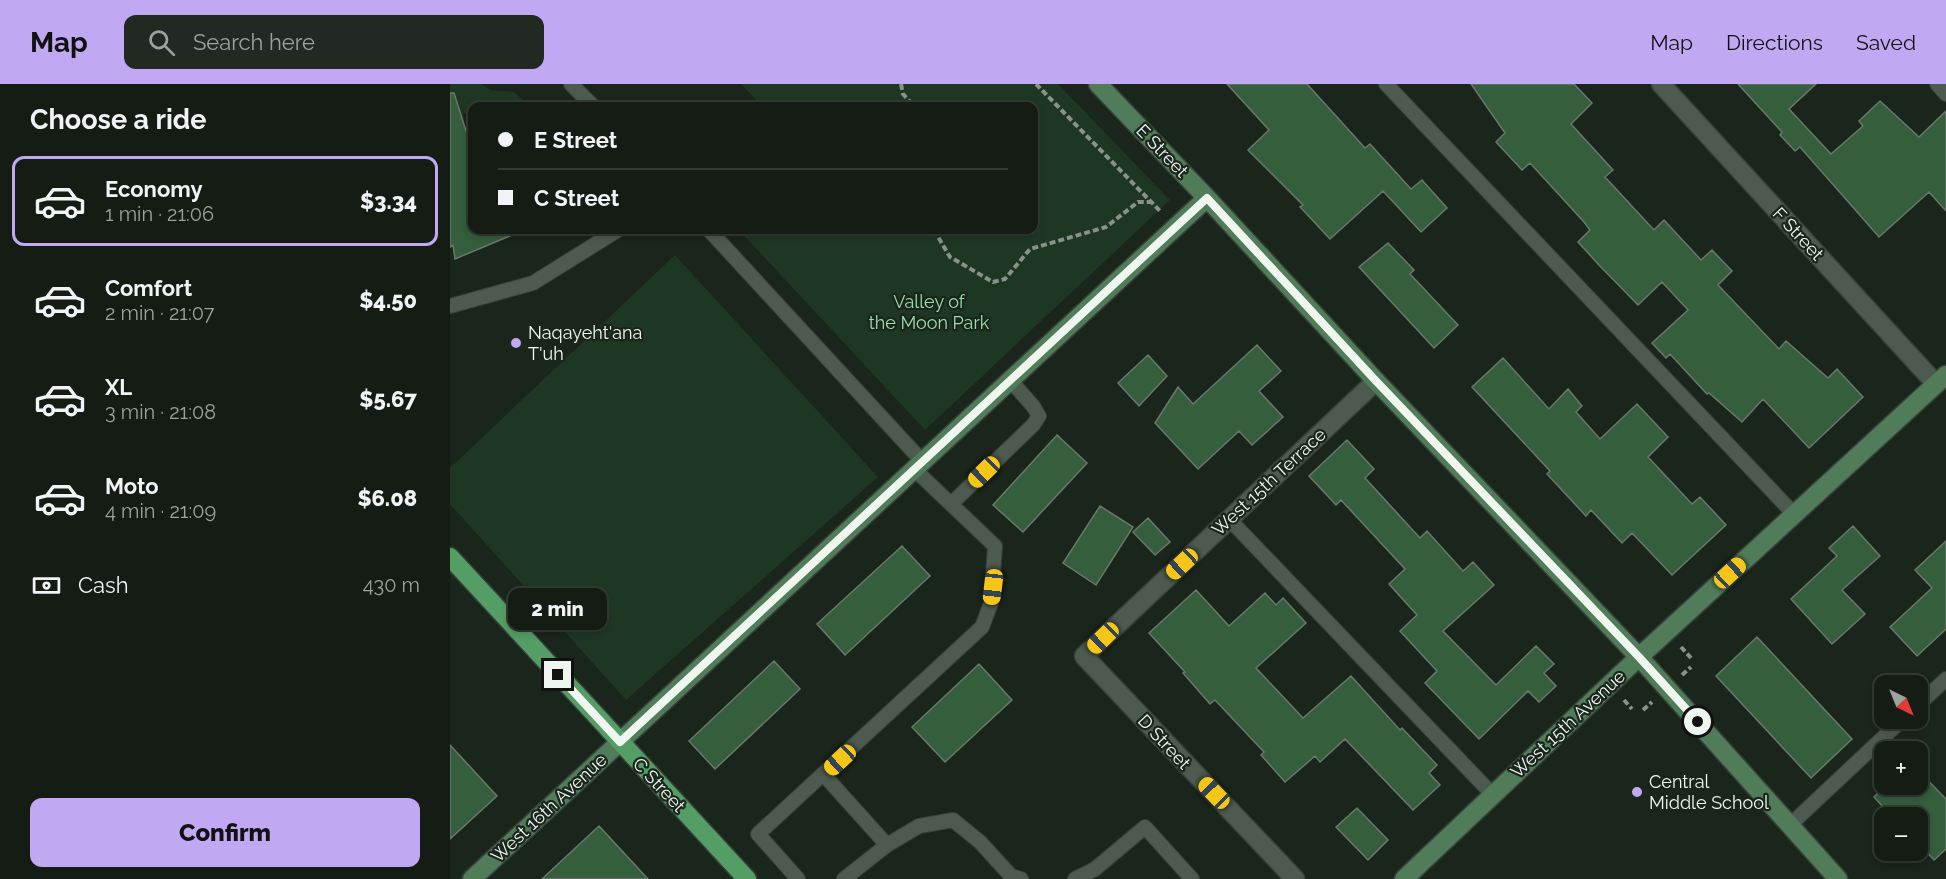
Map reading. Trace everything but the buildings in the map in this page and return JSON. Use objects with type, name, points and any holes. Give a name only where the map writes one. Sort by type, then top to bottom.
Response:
[{"type":"main road","name":"E Street","points":[[1098,84],[1639,657],[1838,879]]},
{"type":"main road","name":"West 16th Avenue","points":[[475,878],[1207,198]]},
{"type":"main road","name":"West 15th Avenue","points":[[1404,879],[1639,657],[1941,379]]},
{"type":"main road","name":"C Street","points":[[450,557],[747,879]]},
{"type":"street","name":"F Street","points":[[1661,84],[1941,379]]},
{"type":"street","name":"West 15th Terrace","points":[[1084,657],[1376,381]]},
{"type":"street","name":"D Street","points":[[1084,657],[1295,879]]},
{"type":"lane","points":[[571,84],[588,102]]},
{"type":"lane","points":[[1386,84],[1794,514]]},
{"type":"lane","points":[[1937,84],[1946,94]]},
{"type":"lane","points":[[450,306],[533,283],[612,234]]},
{"type":"lane","points":[[713,234],[951,504],[996,546],[991,603],[982,627],[758,834],[798,879]]},
{"type":"lane","points":[[951,504],[1033,425],[1039,416],[1010,380]]},
{"type":"lane","points":[[1229,519],[1493,795]]},
{"type":"lane","points":[[1928,696],[1946,679]]},
{"type":"lane","points":[[1790,825],[1892,729]]},
{"type":"lane","points":[[824,774],[887,845]]},
{"type":"lane","points":[[844,879],[887,845],[919,826],[953,820],[980,842],[1011,876],[1021,879]]},
{"type":"lane","points":[[1076,879],[1095,869],[1145,827],[1192,879]]},
{"type":"path","points":[[901,84],[903,94],[910,102]]},
{"type":"path","points":[[1036,84],[1176,227]]},
{"type":"path","points":[[936,234],[950,257],[993,282],[1005,279],[1030,249],[1106,227],[1138,202],[1151,202]]},
{"type":"green space","points":[[450,84],[481,84],[491,90],[514,92],[525,102],[468,102],[468,113],[463,113],[465,126],[450,129]]},
{"type":"green space","name":"Valley of the Moon Park","points":[[741,84],[1058,84],[1170,200],[925,430],[743,234],[1038,234],[1038,102],[758,102]]},
{"type":"green space","points":[[675,255],[878,477],[626,700],[450,504],[450,468]]},
{"type":"place","name":"Naqayeht'ana T'uh","points":[[516,343]]},
{"type":"place","name":"Central Middle School","points":[[1637,792]]},
{"type":"route","points":[[558,675],[620,742],[1207,198],[1376,381],[1698,722]]}]
